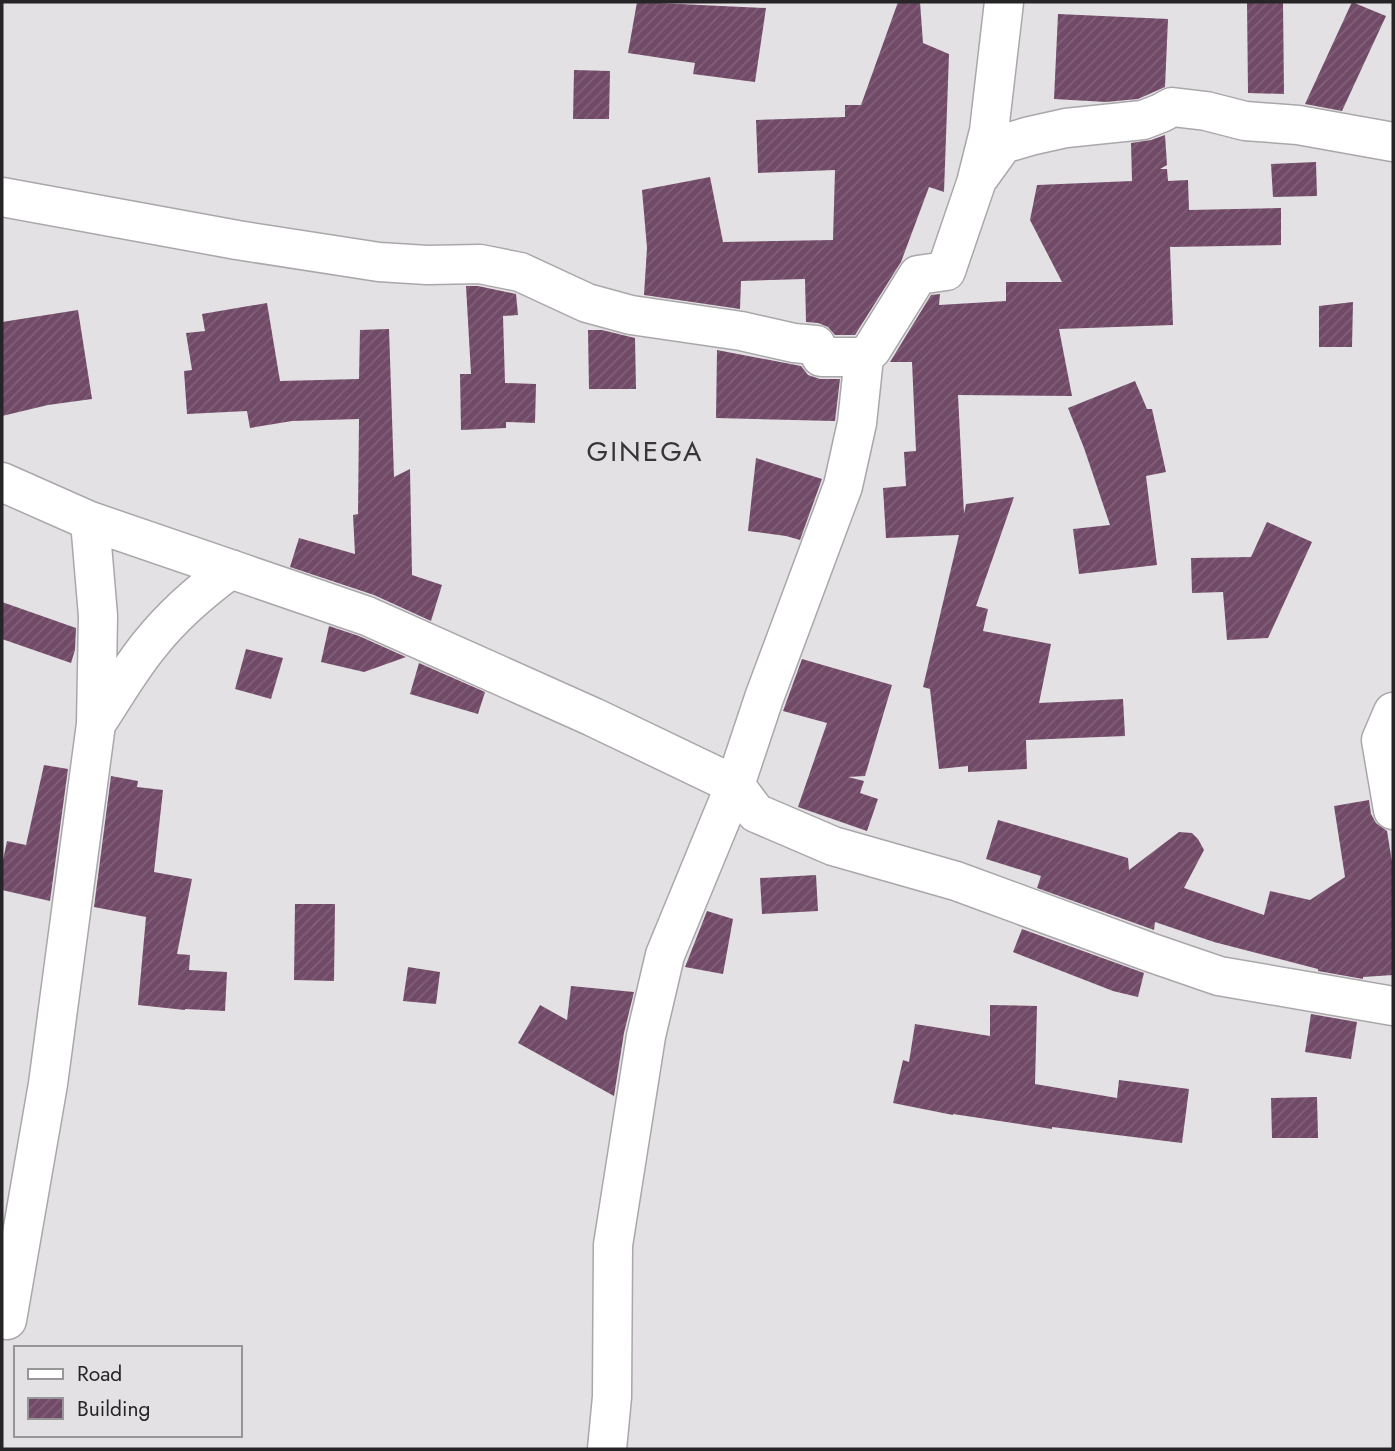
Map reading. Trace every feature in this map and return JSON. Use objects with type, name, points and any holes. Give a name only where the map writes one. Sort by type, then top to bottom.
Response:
[{"type":"street","points":[[607,1449],[612,1397],[613,1245],[646,1036],[664,955],[735,785],[764,698],[843,486],[857,424],[864,357],[872,349],[918,275],[946,271],[976,183],[989,131],[1004,2]]},
{"type":"street","points":[[976,183],[1003,144],[1066,128],[1143,120],[1172,107],[1206,111],[1245,121],[1298,125],[1393,142]]},
{"type":"street","points":[[2,197],[237,240],[379,262],[480,264],[520,272],[587,303],[631,315],[816,345],[821,357],[864,357]]},
{"type":"street","points":[[2,481],[90,521],[367,616],[593,717],[735,785],[756,813],[833,846],[956,881],[1219,976],[1393,1006]]},
{"type":"street","points":[[7,1320],[48,1084],[96,724],[99,616],[90,521]]},
{"type":"street","points":[[96,724],[149,644],[202,590],[231,569]]},
{"type":"street","points":[[1393,712],[1381,740],[1393,810]]},
{"type":"building","points":[[637,2],[766,8],[755,82],[693,74],[695,63],[628,53]]},
{"type":"building","points":[[898,2],[920,2],[923,43],[949,54],[944,192],[929,187],[901,262],[855,335],[835,335],[828,327],[806,322],[805,279],[741,281],[740,309],[644,295],[647,248],[642,190],[710,177],[723,242],[833,240],[835,170],[758,173],[756,120],[845,117],[845,105],[861,105]]},
{"type":"building","points":[[1247,2],[1283,2],[1284,94],[1248,93]]},
{"type":"building","points":[[1352,2],[1386,16],[1342,111],[1305,104]]},
{"type":"building","points":[[1058,14],[1168,19],[1165,87],[1138,99],[1106,102],[1054,99]]},
{"type":"building","points":[[574,70],[610,71],[609,119],[573,119]]},
{"type":"building","points":[[1165,135],[1167,165],[1160,169],[1167,169],[1168,181],[1188,180],[1189,210],[1281,208],[1281,245],[1170,247],[1173,325],[1059,329],[1072,396],[958,395],[964,514],[966,504],[1014,497],[976,606],[988,609],[983,631],[1051,644],[1039,703],[1123,699],[1125,736],[1026,740],[1027,769],[968,772],[968,766],[939,769],[930,689],[923,687],[959,535],[886,538],[883,488],[906,486],[904,452],[916,451],[912,362],[890,362],[931,295],[940,294],[939,305],[1006,301],[1006,282],[1062,282],[1030,220],[1037,185],[1132,181],[1131,143]]},
{"type":"building","points":[[1316,162],[1317,196],[1273,197],[1271,164]]},
{"type":"building","points":[[466,286],[516,294],[518,315],[503,316],[505,383],[536,384],[535,423],[506,422],[506,428],[461,430],[460,374],[471,374]]},
{"type":"building","points":[[1353,302],[1352,347],[1319,347],[1319,306]]},
{"type":"building","points":[[267,303],[280,381],[359,379],[360,330],[389,329],[394,477],[410,469],[412,575],[442,585],[431,621],[374,595],[290,567],[299,538],[355,554],[353,515],[358,514],[359,419],[292,421],[250,428],[247,411],[187,414],[184,371],[192,370],[186,333],[205,331],[202,314]]},
{"type":"building","points":[[78,310],[92,399],[48,405],[2,416],[2,322]]},
{"type":"building","points":[[588,330],[602,330],[635,338],[636,389],[589,389]]},
{"type":"building","points":[[717,350],[801,366],[808,375],[820,379],[840,379],[835,421],[716,418]]},
{"type":"building","points":[[1135,381],[1147,409],[1152,409],[1166,472],[1146,476],[1157,565],[1079,574],[1073,529],[1110,525],[1068,408]]},
{"type":"building","points":[[756,458],[822,479],[800,540],[748,531]]},
{"type":"building","points":[[1267,522],[1312,542],[1268,638],[1227,640],[1223,592],[1192,593],[1191,558],[1251,557]]},
{"type":"building","points":[[2,602],[76,628],[75,650],[71,663],[2,639]]},
{"type":"building","points":[[329,626],[406,657],[364,672],[321,662]]},
{"type":"building","points":[[246,649],[283,658],[271,699],[235,689]]},
{"type":"building","points":[[802,659],[892,685],[865,776],[848,777],[864,781],[860,793],[878,799],[867,831],[798,807],[827,723],[783,711]]},
{"type":"building","points":[[419,663],[485,692],[478,714],[410,694]]},
{"type":"building","points":[[44,765],[68,769],[50,901],[2,890],[2,865],[7,841],[26,845]]},
{"type":"building","points":[[111,776],[138,781],[137,787],[163,790],[154,872],[192,879],[177,954],[190,955],[189,970],[227,972],[225,1011],[138,1005],[146,917],[94,907]]},
{"type":"building","points":[[1369,800],[1371,814],[1376,823],[1387,831],[1393,868],[1393,975],[1363,979],[1318,971],[1214,942],[1155,922],[1154,930],[1037,888],[1041,876],[986,859],[998,820],[1128,858],[1129,870],[1179,832],[1192,833],[1204,850],[1184,888],[1264,915],[1270,891],[1310,900],[1345,877],[1334,806]]},
{"type":"building","points":[[816,875],[818,911],[762,914],[760,878]]},
{"type":"building","points":[[295,904],[335,904],[334,981],[294,980]]},
{"type":"building","points":[[707,911],[733,919],[723,974],[685,967]]},
{"type":"building","points":[[1022,929],[1144,973],[1138,997],[1113,991],[1013,952]]},
{"type":"building","points":[[408,967],[440,972],[436,1004],[403,1001]]},
{"type":"building","points":[[571,986],[634,992],[614,1096],[518,1043],[540,1005],[567,1020]]},
{"type":"building","points":[[990,1005],[1037,1006],[1035,1084],[1117,1098],[1119,1080],[1189,1089],[1182,1143],[1052,1129],[953,1115],[893,1103],[903,1060],[909,1062],[915,1024],[990,1036]]},
{"type":"building","points":[[1311,1014],[1357,1022],[1351,1059],[1305,1052]]},
{"type":"building","points":[[1317,1097],[1318,1138],[1272,1138],[1271,1098]]},
{"type":"district","name":"GINEGA","points":[[645,451]]}]
